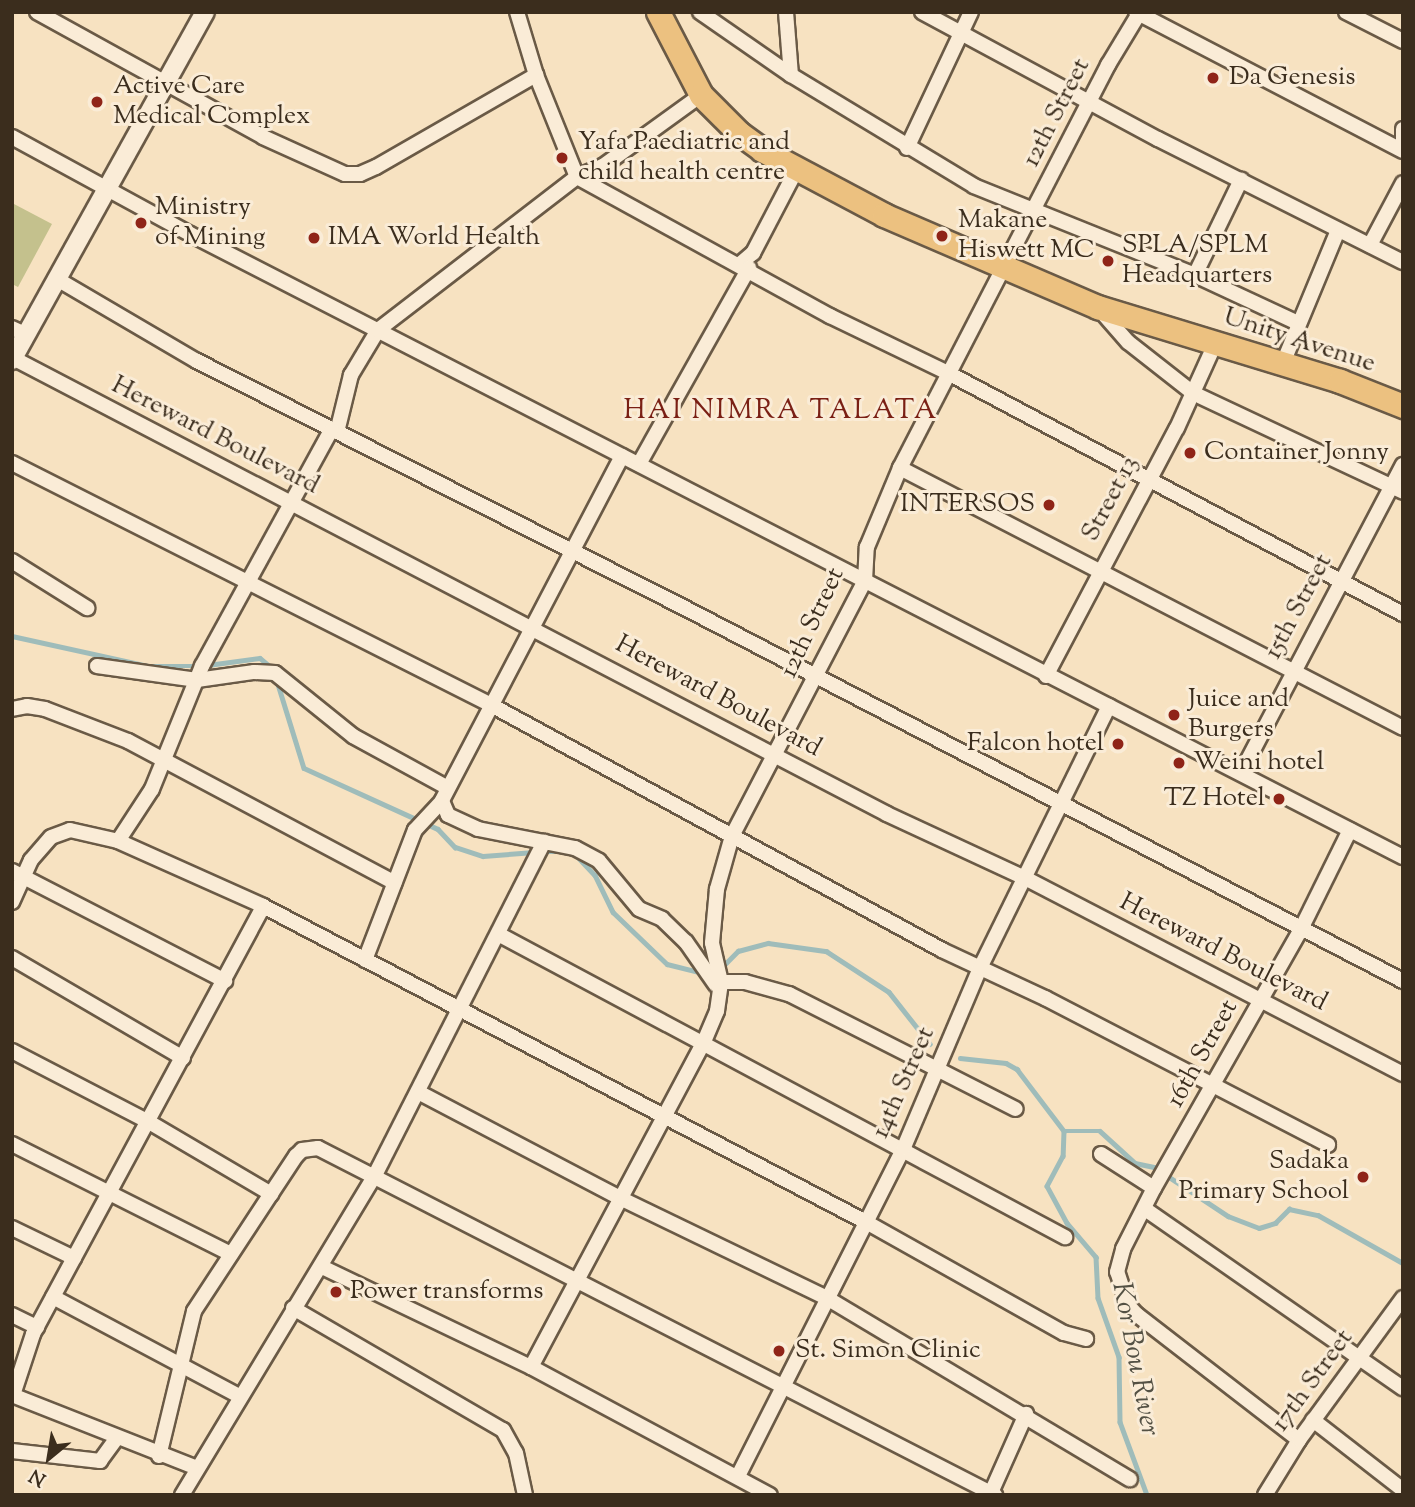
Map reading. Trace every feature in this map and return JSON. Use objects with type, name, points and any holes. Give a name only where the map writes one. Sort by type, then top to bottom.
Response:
[{"type":"main road","name":"Unity Avenue","points":[[658,12],[701,95],[739,133],[797,169],[1003,269],[1098,307],[1283,363],[1403,406]]},
{"type":"street","points":[[37,12],[167,84],[328,167],[360,174],[536,75]]},
{"type":"street","points":[[13,359],[19,331],[57,279],[205,12]]},
{"type":"street","points":[[517,12],[536,75],[577,177],[745,266],[830,316],[948,373],[1403,614]]},
{"type":"street","points":[[700,12],[791,75],[907,148],[1035,212],[1195,275],[1298,323]]},
{"type":"street","points":[[786,12],[791,75]]},
{"type":"street","points":[[922,12],[961,36],[1403,262]]},
{"type":"street","points":[[907,148],[971,12]]},
{"type":"street","points":[[1346,12],[1403,41]]},
{"type":"street","points":[[1138,13],[1403,151]]},
{"type":"street","name":"12th Street","points":[[721,987],[712,943],[717,889],[732,836],[865,581],[867,547],[900,468],[1138,13]]},
{"type":"street","points":[[118,841],[152,789],[197,680],[334,431],[351,375],[377,330],[577,177],[603,166],[701,95]]},
{"type":"street","points":[[1403,129],[1403,145]]},
{"type":"street","points":[[12,137],[377,330],[1046,676],[1403,857]]},
{"type":"street","points":[[639,464],[797,169]]},
{"type":"street","points":[[1195,275],[1241,180]]},
{"type":"street","points":[[1370,245],[1403,183]]},
{"type":"street","points":[[1283,363],[1338,230]]},
{"type":"street","points":[[57,279],[163,343],[816,675],[1403,982]]},
{"type":"street","points":[[1098,307],[1128,342],[1193,393],[1397,489]]},
{"type":"street","name":"Street 13","points":[[1046,676],[1193,393],[1215,344]]},
{"type":"street","name":"Hereward Boulevard","points":[[13,359],[774,755],[1023,877],[1403,1074]]},
{"type":"street","points":[[365,960],[421,820],[444,794],[530,626],[574,552],[622,456]]},
{"type":"street","points":[[12,463],[491,705],[980,968],[1213,1084],[1328,1145]]},
{"type":"street","name":"15th Street","points":[[1241,773],[1341,580],[1397,489],[1403,465]]},
{"type":"street","points":[[900,468],[1403,729]]},
{"type":"street","points":[[12,561],[87,608]]},
{"type":"street","points":[[97,666],[197,680],[275,673],[353,736],[444,794],[448,815],[462,823],[575,848],[599,861],[639,909],[662,919],[686,942],[721,987]]},
{"type":"street","name":"14th Street","points":[[738,1476],[904,1147],[980,968],[1109,706]]},
{"type":"street","points":[[12,709],[45,709],[164,758],[395,883]]},
{"type":"street","points":[[12,902],[18,874],[51,837],[70,830],[118,841],[263,906],[866,1222],[1064,1333],[1086,1339]]},
{"type":"street","name":"16th Street","points":[[1299,1440],[1204,1370],[1128,1305],[1117,1272],[1123,1248],[1154,1188],[1302,927],[1350,830]]},
{"type":"street","points":[[182,1495],[239,1396],[293,1308],[322,1267],[374,1177],[420,1093],[544,842]]},
{"type":"street","points":[[18,874],[225,981]]},
{"type":"street","points":[[197,1468],[13,1395],[37,1327],[263,906]]},
{"type":"street","points":[[500,935],[703,1044],[904,1147],[1065,1237]]},
{"type":"street","points":[[12,958],[183,1058]]},
{"type":"street","points":[[721,987],[744,982],[789,994],[1016,1109]]},
{"type":"street","points":[[531,1367],[579,1282],[620,1198],[703,1044],[721,987]]},
{"type":"street","points":[[12,1051],[149,1122],[271,1194]]},
{"type":"street","points":[[420,1093],[620,1198],[827,1298],[1026,1414],[1130,1479]]},
{"type":"street","points":[[12,1144],[231,1254]]},
{"type":"street","points":[[159,1455],[178,1367],[194,1311],[296,1156],[309,1149],[327,1151],[992,1494],[1026,1414]]},
{"type":"street","points":[[1101,1154],[1154,1188]]},
{"type":"street","points":[[1144,1209],[1361,1356],[1403,1388]]},
{"type":"street","points":[[12,1228],[74,1258]]},
{"type":"street","points":[[322,1267],[531,1367],[770,1495]]},
{"type":"street","points":[[53,1297],[178,1367],[239,1396]]},
{"type":"street","name":"17th Street","points":[[1265,1495],[1313,1420],[1403,1298]]},
{"type":"street","points":[[293,1308],[503,1430],[516,1454],[525,1495]]},
{"type":"street","points":[[12,1315],[37,1327]]},
{"type":"street","points":[[1313,1420],[1403,1490]]},
{"type":"street","points":[[12,1451],[100,1461],[117,1438]]},
{"type":"shaded area","points":[[14,204],[52,224],[18,287],[12,284]]},
{"type":"waterway","points":[[12,636],[149,666],[199,666]]},
{"type":"waterway","points":[[208,665],[260,658],[273,669]]},
{"type":"waterway","points":[[277,681],[304,768],[438,829],[455,847],[483,856],[534,852]]},
{"type":"waterway","points":[[543,852],[566,852]]},
{"type":"waterway","points":[[577,856],[595,875],[613,912],[667,964],[704,973]]},
{"type":"waterway","points":[[721,968],[738,951],[768,943],[826,951],[889,992],[930,1044]]},
{"type":"waterway","name":"Kor Bou River","points":[[960,1058],[1006,1063],[1017,1069],[1064,1131],[1063,1156],[1047,1186],[1067,1223],[1096,1257],[1098,1298],[1119,1357],[1120,1422],[1147,1495]]},
{"type":"waterway","points":[[1064,1131],[1100,1131],[1135,1163],[1154,1167],[1228,1216],[1259,1228],[1275,1223],[1289,1209],[1318,1215],[1403,1263]]},
{"type":"place","name":"Da Genesis","points":[[1213,78]]},
{"type":"place","name":"Active Care Medical Complex","points":[[97,102]]},
{"type":"place","name":"Yafa Paediatric and child health centre","points":[[562,158]]},
{"type":"place","name":"Ministry of Mining","points":[[141,223]]},
{"type":"place","name":"Makane Hiswett MC","points":[[942,236]]},
{"type":"place","name":"IMA World Health","points":[[314,238]]},
{"type":"place","name":"SPLA/SPLM Headquarters","points":[[1108,261]]},
{"type":"place","name":"Container Jonny","points":[[1190,453]]},
{"type":"place","name":"INTERSOS","points":[[1049,505]]},
{"type":"place","name":"Juice and Burgers","points":[[1174,715]]},
{"type":"place","name":"Falcon hotel","points":[[1118,744]]},
{"type":"place","name":"Weini hotel","points":[[1179,763]]},
{"type":"place","name":"TZ Hotel","points":[[1279,799]]},
{"type":"place","name":"Sadaka Primary School","points":[[1363,1177]]},
{"type":"place","name":"Power transforms","points":[[336,1292]]},
{"type":"place","name":"St. Simon Clinic","points":[[779,1351]]},
{"type":"district","name":"HAI NIMRA TALATA","points":[[781,411]]}]
